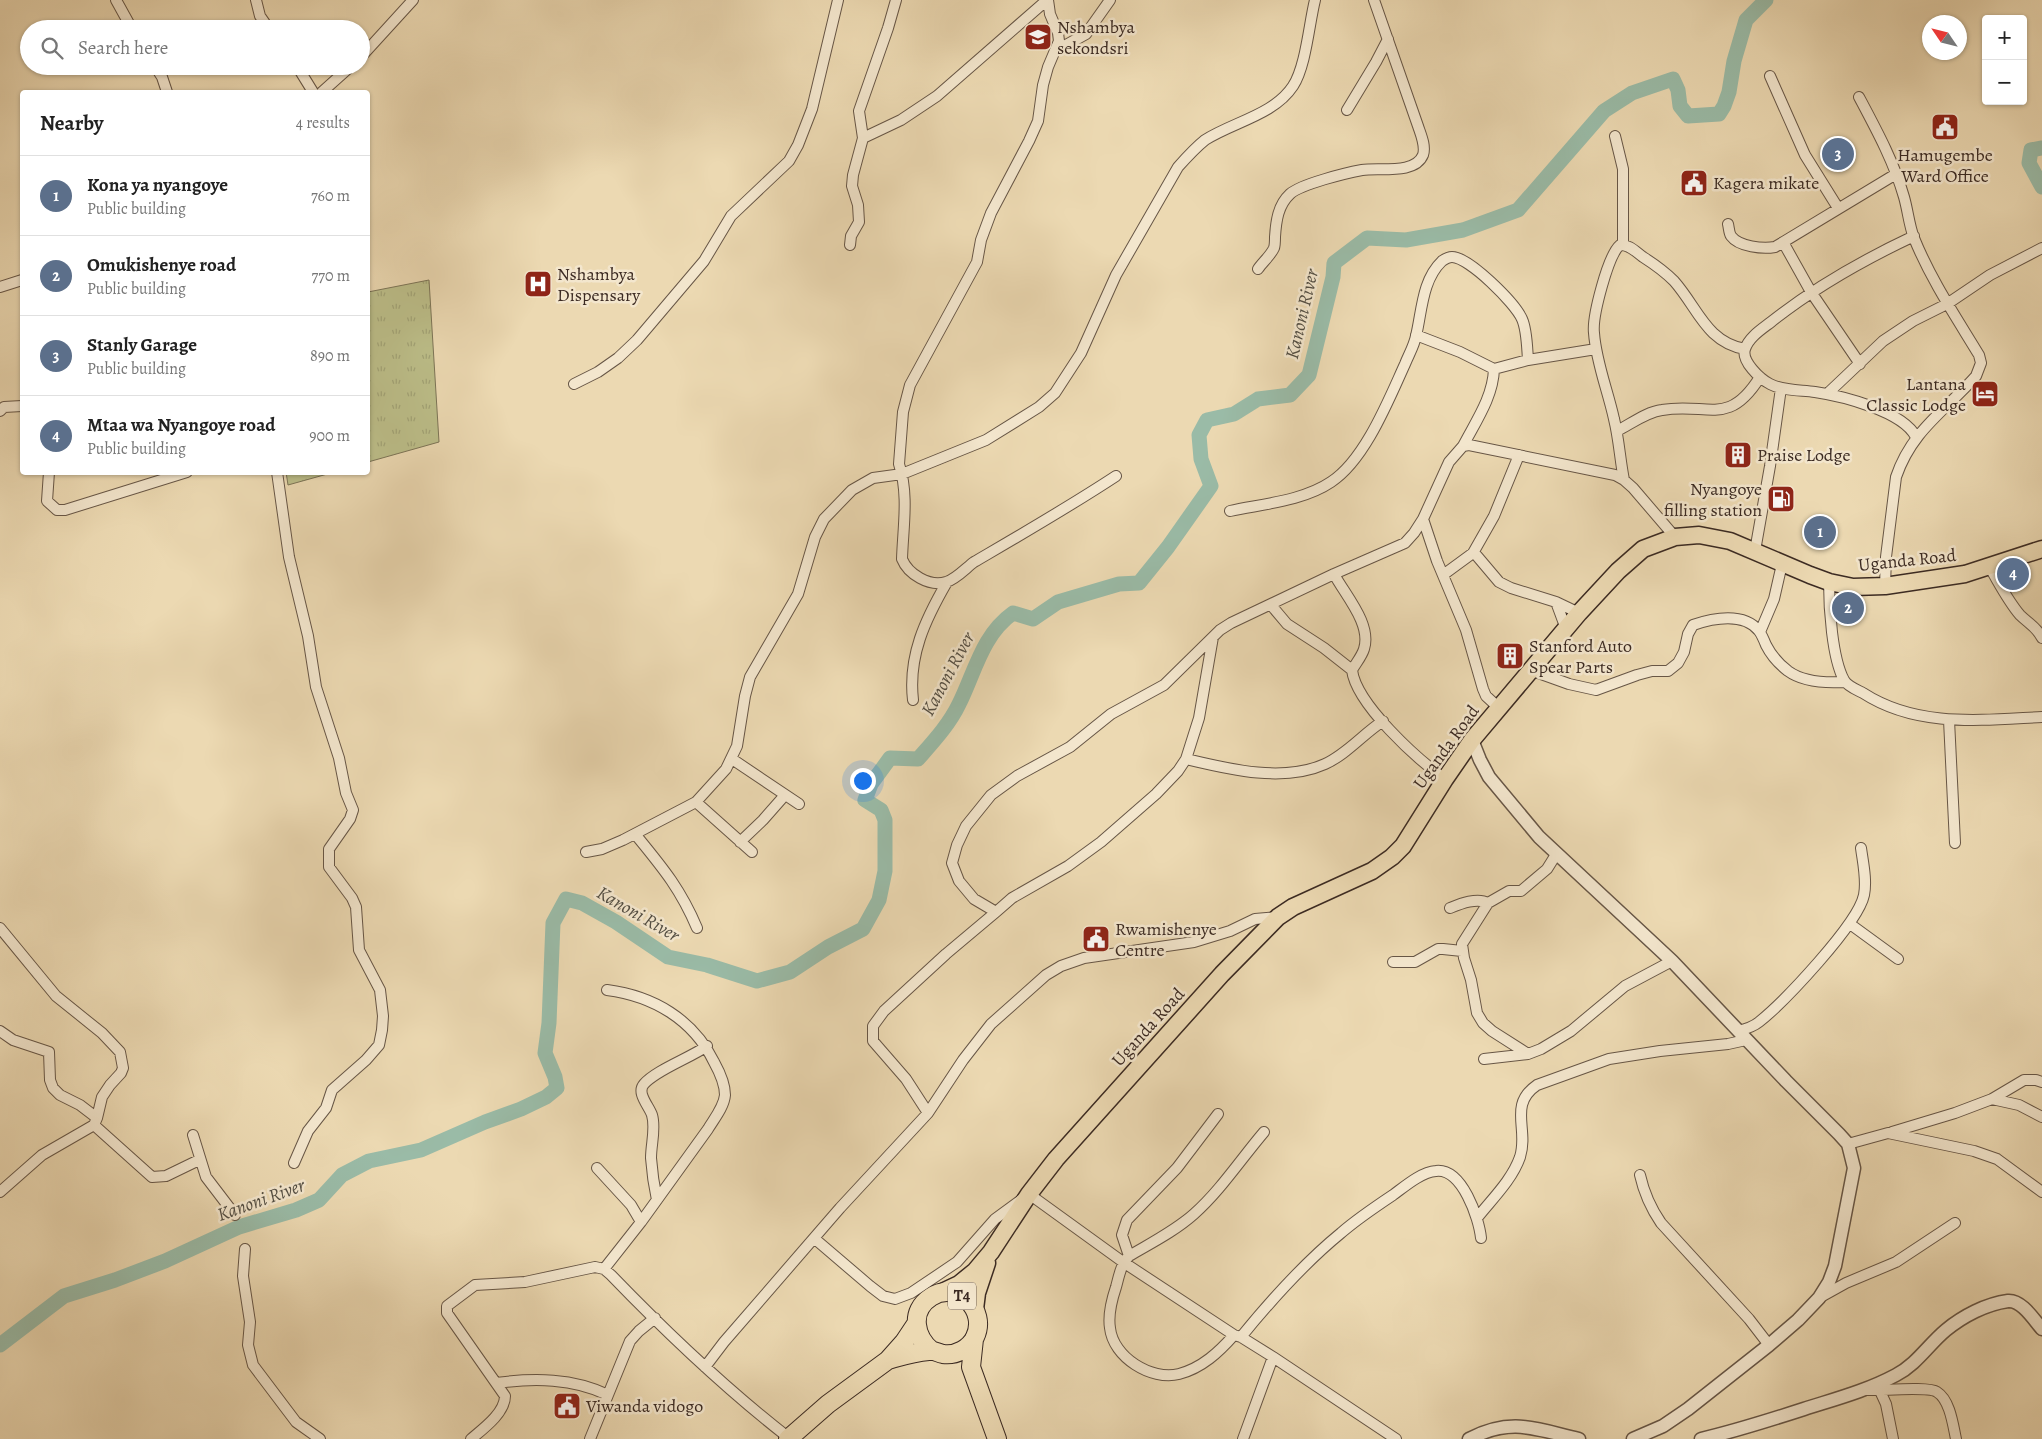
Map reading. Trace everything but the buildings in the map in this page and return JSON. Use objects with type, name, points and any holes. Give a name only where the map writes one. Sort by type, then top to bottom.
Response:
[{"type":"highway","name":"T4","points":[[788,1439],[828,1404],[888,1360],[904,1342],[916,1324],[918,1313],[923,1303],[932,1296],[942,1292],[952,1292],[961,1295],[975,1308],[978,1318],[978,1329],[974,1339],[971,1367],[997,1439]]},
{"type":"highway","points":[[916,1324],[918,1334],[924,1344],[938,1352],[967,1379],[978,1385]]},
{"type":"highway","name":"T4","points":[[888,1360],[913,1353],[956,1353],[966,1348],[974,1339]]},
{"type":"main road","name":"Uganda Road","points":[[942,1292],[968,1278],[991,1252],[1029,1194],[1056,1159],[1222,974],[1278,917],[1320,893],[1372,871],[1392,857],[1413,831],[1472,740],[1579,613],[1618,570],[1634,556],[1652,544],[1674,537],[1699,535],[1730,541],[1829,582],[1853,587],[1885,586],[1943,579],[1990,568],[2042,550]]},
{"type":"main road","name":"Uganda Road","points":[[975,1308],[982,1276],[991,1252]]},
{"type":"street","points":[[116,0],[127,20]]},
{"type":"street","points":[[256,0],[262,20]]},
{"type":"street","points":[[370,47],[413,0]]},
{"type":"street","points":[[574,384],[598,372],[618,358],[637,340],[704,261],[731,216],[789,161],[798,145],[816,95],[838,0]]},
{"type":"street","points":[[850,245],[851,236],[859,222],[860,214],[852,186],[863,138],[859,111],[896,0]]},
{"type":"street","points":[[863,138],[901,120],[937,96],[1047,0],[1059,41],[1057,50],[1048,67],[1043,86],[1038,121],[1029,142],[991,213],[981,240],[977,262],[910,385],[903,412],[899,464],[906,508],[902,559],[905,566],[922,579],[930,582],[947,582]]},
{"type":"street","points":[[1057,50],[1086,34],[1110,0]]},
{"type":"street","points":[[586,852],[602,849],[635,834],[696,802],[709,789],[732,759],[737,746],[750,677],[781,627],[798,594],[815,537],[824,519],[852,490],[873,478],[902,474],[986,440],[1040,407],[1055,393],[1081,353],[1116,275],[1178,167],[1191,152],[1206,140],[1282,100],[1294,86],[1301,68],[1315,0]]},
{"type":"street","points":[[1258,269],[1274,248],[1280,207],[1291,193],[1310,184],[1339,176],[1364,170],[1390,170],[1412,165],[1421,159],[1424,147],[1374,0]]},
{"type":"street","points":[[1347,110],[1388,39]]},
{"type":"street","points":[[161,75],[166,90]]},
{"type":"street","points":[[303,75],[312,90]]},
{"type":"street","points":[[324,90],[341,75]]},
{"type":"street","points":[[1770,76],[1805,155],[1838,208]]},
{"type":"street","points":[[1859,97],[1880,136],[1896,174],[1914,236],[1925,263],[1947,304],[1979,355],[1980,370],[1970,384],[1916,437],[1900,467],[1896,478],[1886,557],[1885,586]]},
{"type":"street","points":[[1615,136],[1622,169],[1623,245]]},
{"type":"street","points":[[1728,224],[1732,237],[1743,244],[1765,248],[1775,247],[1896,174]]},
{"type":"street","points":[[1914,236],[1851,268],[1811,292],[1750,340],[1745,349],[1745,355],[1760,377],[1771,385],[1827,394],[1888,414],[1908,426],[1916,437]]},
{"type":"street","points":[[1783,242],[1811,292],[1860,364]]},
{"type":"street","points":[[1624,480],[1617,431],[1596,349],[1594,319],[1611,258],[1616,248],[1623,245],[1629,246],[1673,280],[1719,339],[1732,347],[1745,349]]},
{"type":"street","points":[[1827,394],[1883,341],[1913,321],[1947,304],[1990,275],[2042,248]]},
{"type":"street","points":[[1230,511],[1291,498],[1316,490],[1332,482],[1347,467],[1376,426],[1388,403],[1416,335],[1422,300],[1432,275],[1444,259],[1456,258],[1496,286],[1516,308],[1523,320],[1528,360]]},
{"type":"street","points":[[0,287],[20,281]]},
{"type":"street","points":[[1416,335],[1460,352],[1494,369],[1528,360],[1596,349]]},
{"type":"street","points":[[996,912],[974,899],[959,881],[952,863],[957,845],[971,820],[991,795],[1017,776],[1070,748],[1111,714],[1164,685],[1214,636],[1241,617],[1405,543],[1414,534],[1423,519],[1449,462],[1463,446],[1486,402],[1494,369]]},
{"type":"street","points":[[1617,431],[1655,411],[1679,409],[1715,410],[1735,404],[1744,399],[1760,377]]},
{"type":"street","points":[[1755,551],[1781,388]]},
{"type":"street","points":[[0,411],[4,407],[20,406]]},
{"type":"street","points":[[1463,446],[1519,455],[1614,475],[1624,480],[1674,537]]},
{"type":"street","points":[[1443,575],[1473,553],[1494,516],[1519,455]]},
{"type":"street","points":[[50,475],[47,501],[57,510],[65,510],[178,475]]},
{"type":"street","points":[[278,475],[289,557],[308,636],[316,686],[339,758],[346,793],[353,810],[350,819],[329,849],[329,867],[352,898],[356,907],[359,950],[380,990],[383,1016],[379,1045],[366,1060],[332,1090],[326,1108],[308,1131],[294,1163]]},
{"type":"street","points":[[913,700],[912,667],[917,645],[928,617],[947,582],[973,563],[1057,515],[1116,476]]},
{"type":"street","points":[[1423,519],[1431,546],[1466,630],[1483,689],[1486,696],[1499,708]]},
{"type":"street","points":[[1473,553],[1478,556],[1500,582],[1511,588],[1556,602],[1579,613]]},
{"type":"street","points":[[1760,632],[1774,600],[1782,564]]},
{"type":"street","points":[[1990,568],[2018,612],[2036,628],[2042,638]]},
{"type":"street","points":[[1334,574],[1360,619],[1364,630],[1364,651],[1352,670]]},
{"type":"street","points":[[1829,582],[1830,617],[1844,682]]},
{"type":"street","points":[[1556,602],[1566,629]]},
{"type":"street","points":[[1271,605],[1287,624],[1324,648],[1352,670],[1356,686],[1383,721],[1413,753],[1445,779]]},
{"type":"street","points":[[1530,670],[1596,690],[1637,675],[1668,671],[1678,663],[1684,652],[1688,634],[1693,625],[1734,619],[1749,622],[1760,632],[1772,654],[1794,675],[1844,682],[1867,696],[1890,706],[1940,720],[2042,718]]},
{"type":"street","points":[[928,1113],[906,1079],[873,1041],[873,1026],[884,1011],[946,954],[1012,898],[1068,866],[1101,842],[1156,794],[1178,771],[1186,759],[1199,718],[1214,636]]},
{"type":"street","points":[[1949,720],[1955,843]]},
{"type":"street","points":[[1186,759],[1258,772],[1287,773],[1309,770],[1325,764],[1340,755],[1383,721]]},
{"type":"street","points":[[1472,740],[1480,760],[1494,783],[1539,837],[1672,961],[1848,1144],[1854,1168],[1835,1266],[1819,1298],[1798,1320],[1769,1345],[1688,1409],[1663,1426],[1633,1439]]},
{"type":"street","points":[[732,759],[799,804]]},
{"type":"street","points":[[740,842],[764,820],[786,795]]},
{"type":"street","points":[[696,802],[752,852]]},
{"type":"street","points":[[635,834],[672,879],[686,902],[697,928]]},
{"type":"street","points":[[1477,1218],[1502,1187],[1520,1158],[1523,1147],[1521,1104],[1527,1091],[1537,1085],[1609,1059],[1711,1046],[1742,1035],[1770,1013],[1803,978],[1850,924],[1858,912],[1864,894],[1865,878],[1861,848]]},
{"type":"street","points":[[1528,1054],[1483,1023],[1477,1013],[1462,944],[1488,903],[1509,891],[1521,891],[1547,869],[1557,853]]},
{"type":"street","points":[[1450,908],[1475,901],[1488,903]]},
{"type":"street","points":[[705,1368],[724,1342],[858,1188],[928,1113],[962,1060],[991,1024],[1046,975],[1061,966],[1084,958],[1105,954],[1123,954],[1194,942],[1230,931],[1255,919],[1278,917]]},
{"type":"street","points":[[1850,924],[1898,960]]},
{"type":"street","points":[[0,928],[56,996],[102,1033],[120,1052],[123,1059],[123,1068],[102,1097],[96,1122],[42,1156],[0,1192]]},
{"type":"street","points":[[1393,962],[1415,962],[1443,948],[1464,953]]},
{"type":"street","points":[[1484,1059],[1528,1054],[1571,1031],[1626,986],[1672,961]]},
{"type":"street","points":[[604,1270],[708,1129],[725,1094],[722,1080],[707,1046],[679,1018],[663,1007],[631,994],[607,990]]},
{"type":"street","points":[[0,1031],[12,1040],[49,1052],[50,1080],[53,1088],[60,1095],[80,1105],[145,1173],[152,1177],[166,1176],[200,1160]]},
{"type":"street","points":[[657,1200],[651,1158],[653,1117],[642,1096],[641,1089],[645,1083],[658,1074],[694,1056],[707,1046]]},
{"type":"street","points":[[1848,1144],[1955,1113],[1992,1099],[2024,1080],[2042,1082]]},
{"type":"street","points":[[1992,1099],[2019,1105],[2042,1117]]},
{"type":"street","points":[[1218,1114],[1176,1168],[1127,1220],[1122,1235],[1126,1259],[1112,1302],[1110,1327],[1113,1342],[1128,1358],[1145,1370],[1154,1373],[1177,1375],[1213,1357],[1238,1336],[1292,1278],[1342,1232],[1401,1189],[1428,1172],[1438,1170],[1449,1175],[1465,1190],[1477,1218],[1481,1238]]},
{"type":"street","points":[[1126,1259],[1178,1227],[1194,1214],[1213,1195],[1264,1132]]},
{"type":"street","points":[[1888,1133],[1974,1151],[1997,1159],[2042,1192]]},
{"type":"street","points":[[193,1134],[206,1177],[234,1216]]},
{"type":"street","points":[[597,1168],[631,1205],[641,1222]]},
{"type":"street","points":[[1640,1175],[1651,1209],[1661,1223],[1749,1320],[1769,1345]]},
{"type":"street","points":[[815,1239],[883,1296],[895,1299],[911,1293],[957,1262],[994,1220],[1029,1194],[1238,1336],[1273,1357],[1396,1439]]},
{"type":"street","points":[[1819,1298],[1846,1283],[1896,1262],[1955,1223]]},
{"type":"street","points":[[245,1249],[243,1276],[250,1322],[248,1346],[253,1364],[296,1422],[320,1439]]},
{"type":"street","points":[[471,1439],[491,1422],[504,1404],[505,1396],[446,1313],[447,1306],[475,1285],[525,1282],[595,1267],[604,1270],[705,1368],[788,1439]]},
{"type":"street","points":[[1702,1439],[1754,1426],[1866,1390],[1914,1364],[1946,1330],[1984,1308],[2010,1301],[2016,1303],[2042,1329]]},
{"type":"street","points":[[590,1439],[630,1341],[655,1318]]},
{"type":"street","points":[[1243,1439],[1273,1357]]},
{"type":"street","points":[[496,1383],[558,1381],[585,1386],[608,1394]]},
{"type":"street","points":[[1866,1390],[1927,1389],[1936,1391],[1946,1405],[1956,1439]]},
{"type":"street","points":[[1880,1391],[1886,1404],[1894,1439]]},
{"type":"street","points":[[1469,1439],[1507,1426],[1528,1427],[1579,1439]]},
{"type":"green space","points":[[429,280],[439,442],[370,461],[370,292]]},
{"type":"green space","points":[[286,475],[324,475],[288,485]]},
{"type":"waterway","name":"Kanoni River","points":[[0,1345],[64,1296],[115,1280],[165,1261],[239,1227],[296,1210],[319,1200],[342,1175],[369,1161],[421,1150],[546,1097],[557,1088],[555,1077],[545,1053],[549,1023],[553,923],[566,899],[582,903],[616,922],[668,957],[707,965],[757,981],[790,972],[828,947],[863,929],[879,900],[885,871],[885,820],[881,810],[865,800],[871,784],[890,758],[918,759],[934,740],[955,712],[987,643],[1002,622],[1013,613],[1033,619],[1058,602],[1119,584],[1139,583],[1168,547],[1211,486],[1201,459],[1199,435],[1207,420],[1234,414],[1258,399],[1290,395],[1309,375],[1333,277],[1334,263],[1367,238],[1406,240],[1463,230],[1518,210],[1604,111],[1632,93],[1673,79],[1678,90],[1680,106],[1688,116],[1719,114],[1729,92],[1734,61],[1746,20],[1766,0]]},
{"type":"waterway","name":"Kanoni River","points":[[2042,148],[2031,150],[2029,163],[2042,187]]},
{"type":"place","name":"Nshambya sekondsri","points":[[1038,37]]},
{"type":"place","name":"Hamugembe Ward Office","points":[[1945,127]]},
{"type":"place","name":"Stanly Garage","points":[[1838,154]]},
{"type":"place","name":"Kagera mikate","points":[[1694,183]]},
{"type":"place","name":"Nshambya Dispensary","points":[[538,284]]},
{"type":"place","name":"Lantana Classic Lodge","points":[[1985,394]]},
{"type":"place","name":"Praise Lodge","points":[[1738,455]]},
{"type":"place","name":"Nyangoye filling station","points":[[1781,499]]},
{"type":"place","name":"Kona ya nyangoye","points":[[1820,532]]},
{"type":"place","name":"Mtaa wa Nyangoye road","points":[[2013,574]]},
{"type":"place","name":"Omukishenye road","points":[[1848,608]]},
{"type":"place","name":"Stanford Auto Spear Parts","points":[[1510,656]]},
{"type":"place","name":"Rwamishenye Centre","points":[[1096,939]]},
{"type":"place","name":"Viwanda vidogo","points":[[567,1406]]}]
